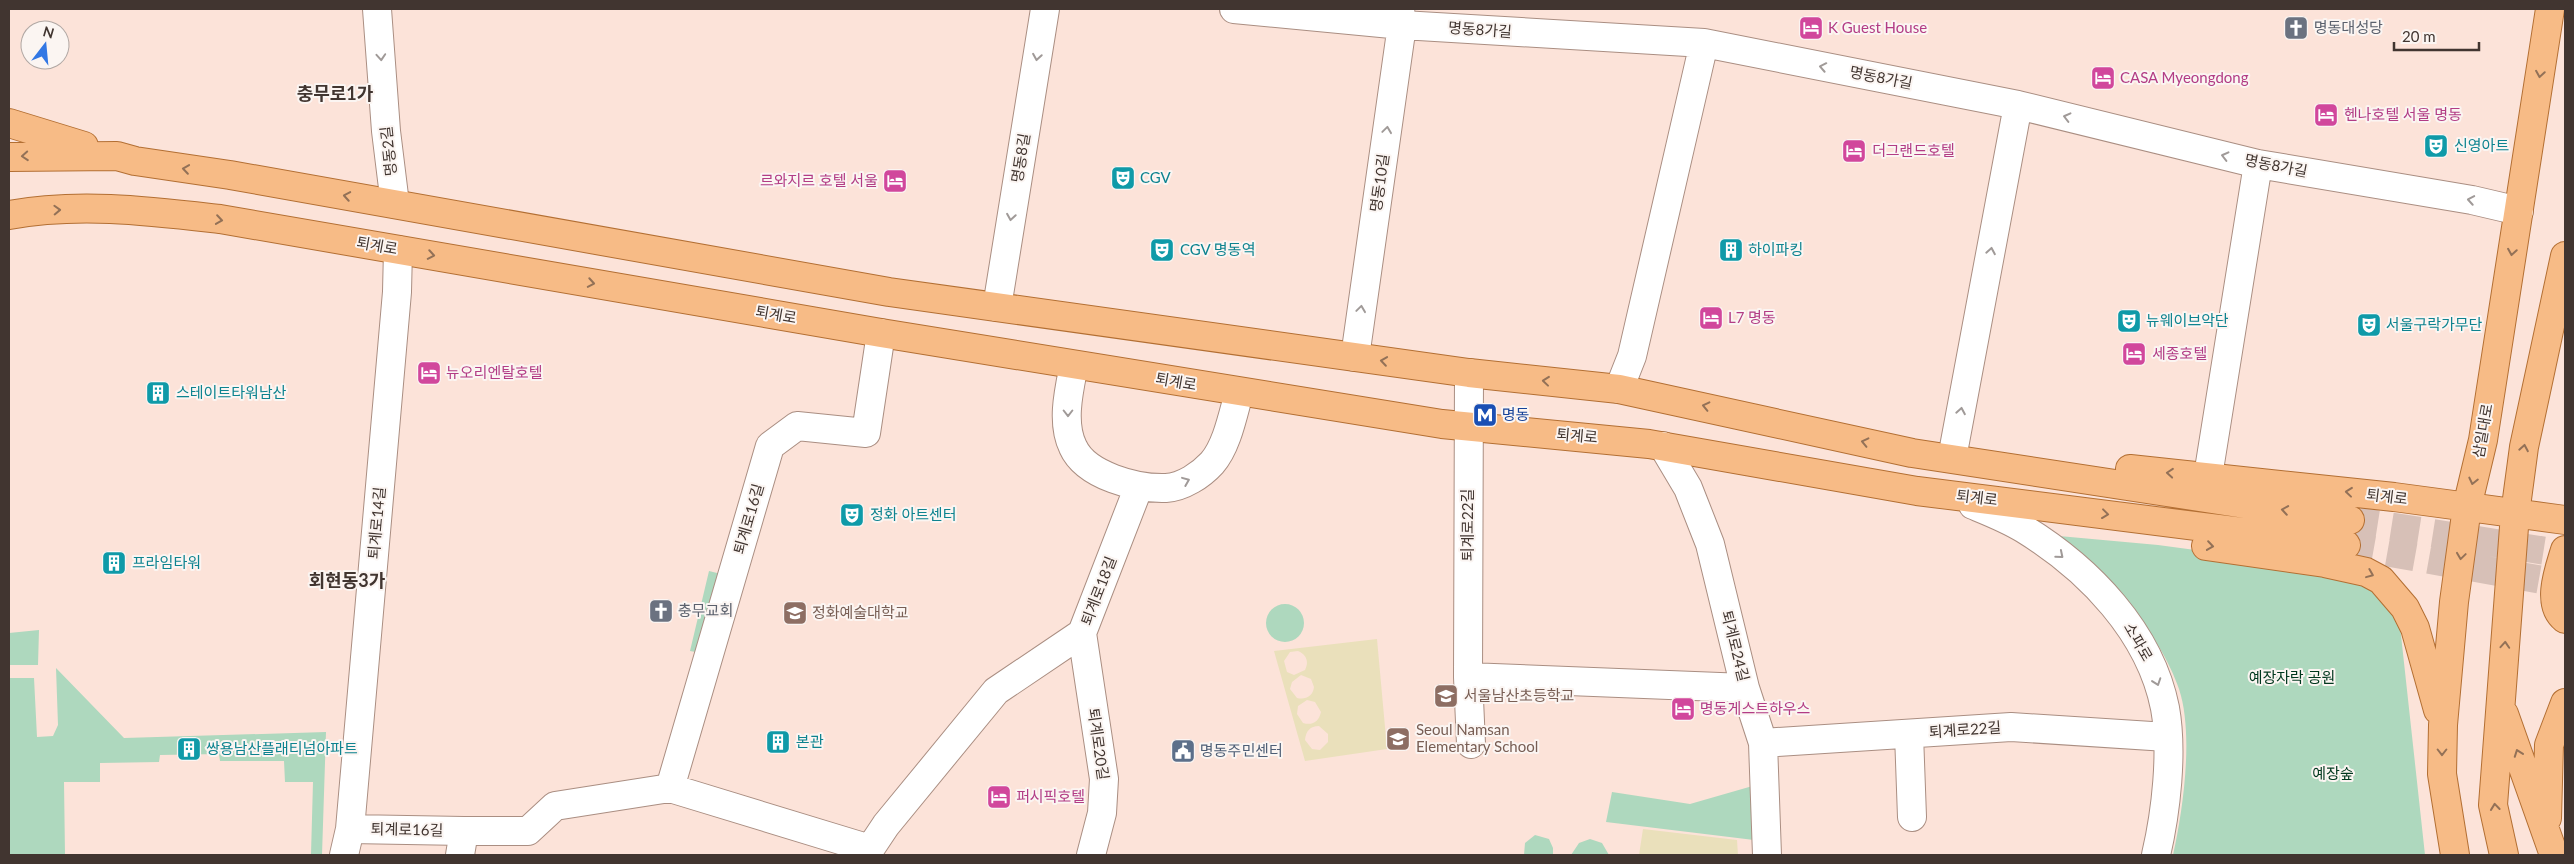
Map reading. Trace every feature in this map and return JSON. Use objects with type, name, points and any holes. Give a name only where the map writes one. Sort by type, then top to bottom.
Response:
[{"type":"main road","name":"삼일대로","points":[[2455,855],[2442,774],[2442,724],[2454,602],[2467,507],[2483,440],[2550,9]]},
{"type":"main road","points":[[9,123],[117,156]]},
{"type":"main road","name":"퇴계로","points":[[9,158],[117,156],[135,162],[230,174],[879,290],[1469,373],[1619,389],[1912,453],[2348,532],[1918,491],[1663,446],[1469,426],[1239,392],[1074,365],[220,220],[134,209],[15,216]]},
{"type":"main road","points":[[2504,855],[2493,805],[2515,514],[2524,447],[2565,256]]},
{"type":"main road","name":"퇴계로","points":[[1912,453],[1952,458],[2073,464],[2208,476],[2565,520]]},
{"type":"main road","points":[[1918,491],[2080,531],[2186,543],[2325,563],[2372,574],[2382,580],[2406,608],[2415,628],[2442,724]]},
{"type":"main road","points":[[2565,550],[2555,600],[2557,610],[2565,619]]},
{"type":"main road","points":[[2551,843],[2549,745],[2565,703]]},
{"type":"main road","points":[[2500,704],[2551,843]]},
{"type":"street","name":"명동2길","points":[[377,9],[386,131],[394,204]]},
{"type":"street","name":"명동8길","points":[[997,307],[1045,9]]},
{"type":"street","name":"명동8가길","points":[[1234,9],[1401,17],[1704,43],[2018,105],[2258,164],[2472,200],[2519,211]]},
{"type":"street","name":"명동10길","points":[[1354,357],[1401,17]]},
{"type":"street","points":[[1619,389],[1632,356],[1704,43]]},
{"type":"street","points":[[1952,458],[2018,105]]},
{"type":"street","points":[[2208,476],[2258,164]]},
{"type":"street","name":"퇴계로14길","points":[[344,855],[350,829],[397,292],[398,250]]},
{"type":"street","name":"퇴계로16길","points":[[670,788],[770,446],[797,426],[866,433],[881,333]]},
{"type":"street","points":[[1074,365],[1067,415],[1072,446],[1078,455],[1105,475],[1121,482],[1139,486],[1168,488],[1193,479],[1213,462],[1224,440],[1239,392]]},
{"type":"street","name":"퇴계로22길","points":[[1469,373],[1468,677],[1471,744]]},
{"type":"street","name":"퇴계로24길","points":[[1663,446],[1688,488],[1710,544],[1745,688],[1763,743],[1767,855]]},
{"type":"street","name":"퇴계로18길","points":[[868,852],[886,824],[996,691],[1082,633],[1139,486]]},
{"type":"street","name":"소파로","points":[[1973,505],[2022,528],[2047,545],[2103,594],[2128,623],[2141,642],[2160,687],[2165,710],[2167,737],[2164,805],[2156,855]]},
{"type":"street","name":"퇴계로20길","points":[[1082,633],[1104,779],[1102,813],[1091,855]]},
{"type":"street","points":[[1468,677],[1745,688]]},
{"type":"street","name":"퇴계로22길","points":[[1763,743],[2011,727],[2167,737]]},
{"type":"street","points":[[1909,734],[1912,817]]},
{"type":"street","name":"퇴계로16길","points":[[350,829],[462,843],[528,831],[556,806],[670,788],[868,852]]},
{"type":"green space","name":"예장자락 공원","points":[[2048,535],[2158,545],[2240,556],[2382,589],[2400,626],[2425,855],[2173,855],[2183,795],[2186,749],[2186,728],[2179,689],[2159,646],[2137,616],[2110,589]]},
{"type":"green space","points":[[709,571],[721,574],[701,653],[690,651]]},
{"type":"green space","points":[[1285,604],[1299,609],[1304,623],[1299,637],[1285,642],[1271,637],[1266,623],[1271,609]]},
{"type":"green space","points":[[39,630],[38,665],[9,665],[9,633]]},
{"type":"green space","points":[[56,668],[124,738],[326,732],[322,855],[291,855],[311,854],[313,782],[285,782],[284,761],[220,761],[219,754],[160,755],[159,762],[100,763],[100,782],[64,782],[65,855],[9,855],[9,678],[34,678],[37,737],[53,736],[58,725]]},
{"type":"green space","points":[[1756,785],[1754,840],[1606,822],[1612,792],[1690,804]]},
{"type":"green space","points":[[1535,835],[1549,839],[1553,848],[1553,855],[1524,855],[1525,843]]},
{"type":"green space","points":[[1590,839],[1602,843],[1609,855],[1571,855],[1579,843]]},
{"type":"sand","points":[[1377,639],[1387,749],[1305,761],[1274,651]],"holes":[[[1298,651],[1305,657],[1307,662],[1305,670],[1294,675],[1287,672],[1284,661],[1290,652]],[[1301,675],[1311,679],[1314,687],[1311,695],[1306,698],[1297,698],[1290,689],[1292,682]],[[1307,700],[1315,702],[1321,712],[1319,718],[1313,723],[1303,723],[1297,714],[1298,706]],[[1319,726],[1328,734],[1328,742],[1320,750],[1312,749],[1305,740],[1306,734],[1313,727]]]},
{"type":"sand","points":[[1643,829],[1737,840],[1738,855],[1639,855]]},
{"type":"tunnel","points":[[2350,520],[2565,554]]},
{"type":"tunnel","points":[[2346,545],[2565,584]]},
{"type":"place","name":"K Guest House","points":[[1811,28]]},
{"type":"place","name":"명동대성당","points":[[2296,28]]},
{"type":"place","name":"CASA Myeongdong","points":[[2103,78]]},
{"type":"place","name":"헨나호텔 서울 명동","points":[[2326,115]]},
{"type":"place","name":"신영아트","points":[[2436,146]]},
{"type":"place","name":"더그랜드호텔","points":[[1854,151]]},
{"type":"place","name":"CGV","points":[[1123,178]]},
{"type":"place","name":"르와지르 호텔 서울","points":[[895,181]]},
{"type":"place","name":"CGV 명동역","points":[[1162,250]]},
{"type":"place","name":"하이파킹","points":[[1731,250]]},
{"type":"place","name":"L7 명동","points":[[1711,318]]},
{"type":"place","name":"뉴웨이브악단","points":[[2129,321]]},
{"type":"place","name":"서울구락가무단","points":[[2369,325]]},
{"type":"place","name":"세종호텔","points":[[2134,354]]},
{"type":"place","name":"뉴오리엔탈호텔","points":[[429,373]]},
{"type":"place","name":"스테이트타워남산","points":[[158,393]]},
{"type":"place","name":"명동","points":[[1485,415]]},
{"type":"place","name":"정화 아트센터","points":[[852,515]]},
{"type":"place","name":"프라임타워","points":[[114,563]]},
{"type":"place","name":"충무교회","points":[[661,611]]},
{"type":"place","name":"정화예술대학교","points":[[795,613]]},
{"type":"place","name":"서울남산초등학교","points":[[1446,696]]},
{"type":"place","name":"명동게스트하우스","points":[[1683,709]]},
{"type":"place","name":"Seoul Namsan Elementary School","points":[[1398,739]]},
{"type":"place","name":"본관","points":[[778,742]]},
{"type":"place","name":"쌍용남산플래티넘아파트","points":[[189,749]]},
{"type":"place","name":"명동주민센터","points":[[1183,751]]},
{"type":"place","name":"퍼시픽호텔","points":[[999,797]]},
{"type":"district","name":"충무로1가","points":[[335,94]]},
{"type":"district","name":"회현동3가","points":[[347,581]]},
{"type":"park label","name":"예장숲","points":[[2333,774]]}]
